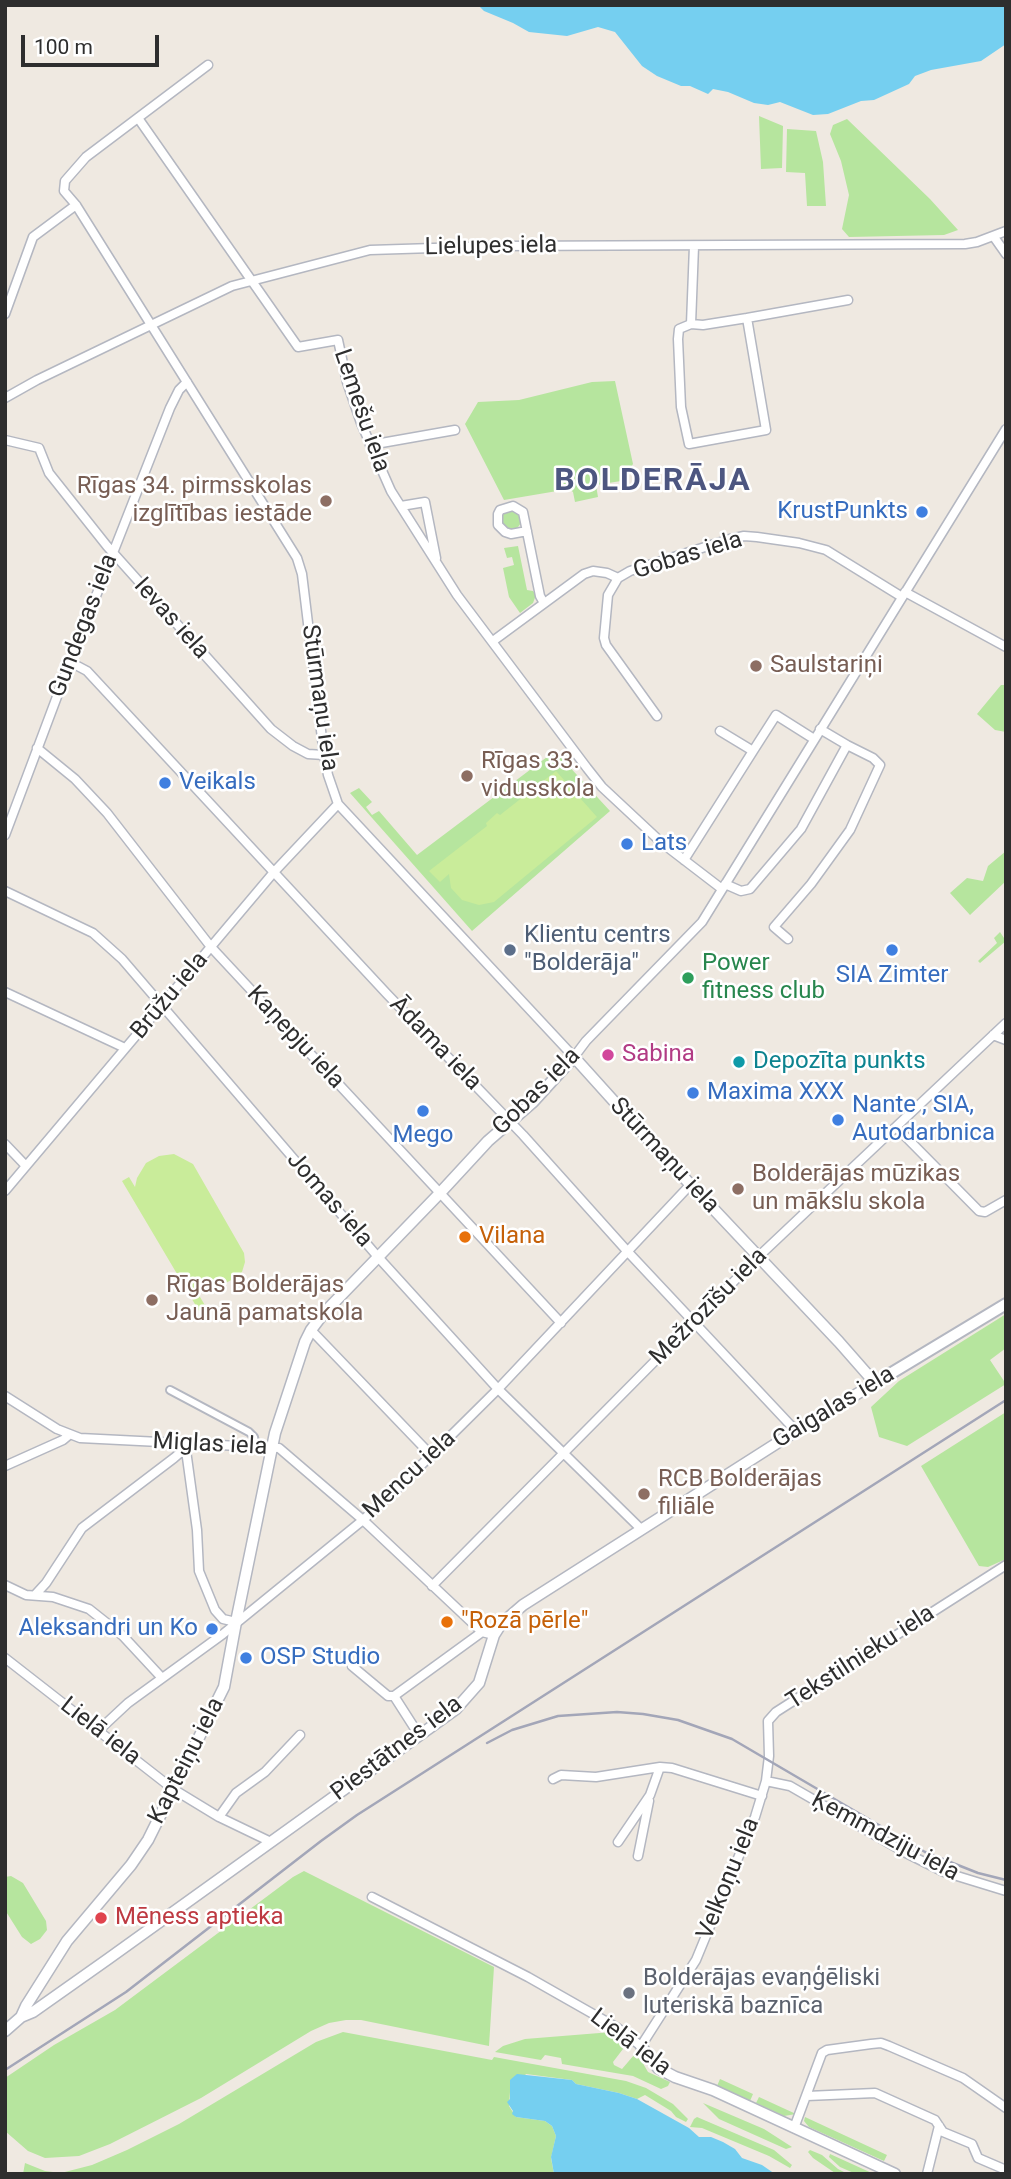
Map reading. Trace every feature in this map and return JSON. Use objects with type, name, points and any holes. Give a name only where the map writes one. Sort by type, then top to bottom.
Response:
[{"type":"main road","name":"Gaigalas iela","points":[[875,1383],[1006,1304]]},
{"type":"street","name":"Stūrmaņu iela","points":[[208,65],[86,157],[70,173],[65,181],[64,191],[76,205],[152,324],[297,558],[302,574],[324,755],[338,804],[875,1383]]},
{"type":"street","name":"Lemešu iela","points":[[138,118],[298,347],[338,340],[347,382],[370,445],[391,491],[457,595],[602,787],[662,843],[723,886]]},
{"type":"street","points":[[5,314],[33,237],[76,205]]},
{"type":"street","name":"Lielupes iela","points":[[5,398],[205,297],[251,280],[370,250],[965,244],[1006,231]]},
{"type":"street","points":[[994,237],[1006,254]]},
{"type":"street","points":[[691,324],[694,246]]},
{"type":"street","points":[[747,318],[766,430],[689,444],[681,407],[679,329],[691,324],[703,325],[848,300]]},
{"type":"street","name":"Gundegas iela","points":[[5,835],[170,408],[179,390],[187,382]]},
{"type":"street","points":[[370,445],[455,429]]},
{"type":"street","name":"Gobas iela","points":[[272,1447],[288,1392],[311,1330],[323,1314],[508,1121],[533,1102],[586,1041],[702,922],[1006,429]]},
{"type":"street","name":"Ievas iela","points":[[5,440],[39,448],[49,472],[113,553],[282,739],[308,754],[324,755]]},
{"type":"street","points":[[401,506],[425,502],[437,564]]},
{"type":"street","points":[[527,531],[540,596],[544,603]]},
{"type":"street","name":"Gobas iela","points":[[657,716],[606,645],[604,638],[608,595],[618,578],[646,564],[744,536],[799,543],[826,550],[903,595]]},
{"type":"street","points":[[493,641],[584,574],[593,571],[618,578]]},
{"type":"street","points":[[903,595],[1006,647]]},
{"type":"street","name":"Ādama iela","points":[[70,662],[87,671],[523,1135],[628,1252],[796,1431]]},
{"type":"street","points":[[684,860],[776,715],[814,739]]},
{"type":"street","points":[[788,939],[774,928],[811,884],[850,830],[880,765],[873,758],[820,729]]},
{"type":"street","points":[[720,731],[753,751]]},
{"type":"street","points":[[723,886],[741,891],[750,889],[774,863],[812,811],[848,745]]},
{"type":"street","name":"Kaņepju iela","points":[[37,748],[75,779],[107,813],[211,947],[561,1323]]},
{"type":"street","name":"Brūžu iela","points":[[5,1191],[274,872],[338,804]]},
{"type":"street","name":"Jomas iela","points":[[5,891],[93,933],[122,959],[378,1257],[498,1389],[642,1529]]},
{"type":"street","points":[[5,992],[125,1048]]},
{"type":"street","name":"Mežrozīšu iela","points":[[432,1586],[758,1257],[1006,1023]]},
{"type":"street","points":[[993,1035],[1006,1040]]},
{"type":"street","points":[[896,1127],[979,1211],[985,1212],[1006,1200]]},
{"type":"street","points":[[5,1144],[26,1166]]},
{"type":"street","name":"Mencu iela","points":[[99,1731],[117,1711],[223,1634],[363,1520],[432,1456],[498,1389],[691,1184]]},
{"type":"street","points":[[311,1330],[432,1456]]},
{"type":"street","name":"Gaigalas iela","points":[[494,1635],[501,1624],[523,1605],[875,1383]]},
{"type":"street","points":[[170,1390],[249,1433],[254,1437],[256,1446]]},
{"type":"street","name":"Miglas iela","points":[[5,1396],[69,1435],[80,1438],[272,1447],[287,1453],[482,1632]]},
{"type":"street","points":[[5,1466],[69,1435]]},
{"type":"street","points":[[35,1595],[46,1583],[82,1528],[174,1458],[185,1443]]},
{"type":"street","points":[[185,1443],[197,1530],[199,1571],[215,1610],[223,1619],[236,1622]]},
{"type":"street","name":"Kapteiņu iela","points":[[5,2031],[21,2017],[67,1941],[148,1840],[224,1687],[272,1447]]},
{"type":"street","name":"Tekstilnieku iela","points":[[766,1781],[769,1756],[768,1721],[776,1712],[1006,1565]]},
{"type":"street","points":[[5,1585],[26,1595],[53,1597],[89,1609],[123,1636],[162,1678]]},
{"type":"street","points":[[352,1666],[387,1696],[394,1696],[482,1632],[494,1635]]},
{"type":"street","name":"Piestātnes iela","points":[[21,2017],[33,2012],[456,1709],[479,1683],[494,1635]]},
{"type":"street","name":"Lielā iela","points":[[5,1658],[173,1789],[219,1817],[271,1842]]},
{"type":"street","points":[[394,1696],[419,1735]]},
{"type":"street","points":[[219,1817],[236,1793],[265,1772],[300,1735]]},
{"type":"street","points":[[638,1856],[650,1795],[660,1767]]},
{"type":"street","points":[[553,1779],[562,1775],[596,1777],[660,1767],[762,1796]]},
{"type":"street","name":"Velkoņu iela","points":[[642,2046],[696,1959],[766,1781]]},
{"type":"street","name":"Ķemmdziju iela","points":[[766,1781],[790,1786],[944,1872],[1006,1891]]},
{"type":"street","points":[[618,1842],[650,1795]]},
{"type":"street","name":"Lielā iela","points":[[372,1898],[528,1977],[616,2027],[642,2046],[650,2060],[667,2072],[713,2090],[895,2174]]},
{"type":"street","points":[[794,2128],[822,2053],[830,2049],[881,2043],[963,2078],[1006,2108]]},
{"type":"street","points":[[807,2096],[875,2093],[935,2120],[943,2132],[972,2144],[978,2158],[1006,2170]]},
{"type":"street","points":[[927,2174],[939,2126]]},
{"type":"green space","points":[[759,116],[783,126],[782,168],[761,169]]},
{"type":"green space","points":[[847,119],[930,199],[958,230],[944,235],[849,237],[842,229],[849,195],[841,161],[830,134],[833,125]]},
{"type":"green space","points":[[787,129],[816,131],[823,162],[826,206],[807,206],[805,173],[786,172]]},
{"type":"green space","points":[[615,381],[633,464],[621,481],[596,485],[598,497],[575,502],[573,492],[569,489],[504,500],[465,424],[478,402],[519,400],[592,382]]},
{"type":"green space","points":[[511,510],[518,513],[521,520],[518,527],[511,530],[504,527],[501,520],[504,513]]},
{"type":"green space","points":[[518,546],[527,590],[536,595],[533,603],[520,613],[509,597],[503,568],[514,565],[512,557],[507,558],[504,548]]},
{"type":"green space","points":[[1001,685],[1006,685],[1006,732],[995,730],[977,714]]},
{"type":"green space","points":[[555,751],[610,811],[472,931],[350,793],[359,788],[372,802],[366,807],[372,815],[379,811],[417,855]]},
{"type":"green space","points":[[556,771],[597,817],[494,902],[479,905],[462,900],[451,888],[449,874],[440,882],[429,871],[487,826],[486,823],[497,813],[500,815]]},
{"type":"green space","points":[[1006,851],[1006,881],[970,915],[950,893],[967,878],[983,881],[988,866]]},
{"type":"green space","points":[[1000,932],[1006,941],[980,963],[978,961],[997,943],[994,938]]},
{"type":"green space","points":[[174,1154],[193,1164],[244,1253],[242,1272],[235,1278],[209,1292],[197,1292],[206,1307],[199,1311],[122,1181],[129,1177],[135,1187],[146,1163],[159,1156]]},
{"type":"green space","points":[[1006,1314],[1006,1348],[990,1360],[1006,1384],[907,1446],[879,1437],[871,1407],[899,1381]]},
{"type":"green space","points":[[1006,1412],[1006,1559],[988,1567],[979,1566],[921,1466]]},
{"type":"green space","points":[[304,1871],[494,1967],[489,2046],[361,2020],[346,2020],[329,2023],[311,2031],[201,2098],[110,2144],[79,2156],[45,2158],[28,2151],[5,2131],[5,2078],[54,2045],[115,2010]]},
{"type":"green space","points":[[11,1876],[23,1883],[46,1921],[47,1930],[40,1939],[31,1944],[22,1937],[5,1910],[5,1877]]},
{"type":"green space","points":[[343,2032],[492,2060],[494,2057],[626,2081],[646,2088],[673,2104],[688,2119],[686,2122],[676,2117],[645,2095],[637,2099],[576,2084],[572,2080],[526,2074],[510,2092],[509,2106],[516,2117],[545,2121],[552,2126],[556,2136],[551,2158],[554,2174],[23,2174],[25,2163],[45,2171],[61,2173],[92,2165],[127,2150],[179,2124],[316,2042]]},
{"type":"green space","points":[[612,2032],[623,2049],[613,2062],[614,2065],[622,2069],[634,2055],[641,2060],[648,2072],[670,2082],[668,2086],[661,2089],[633,2076],[562,2064],[561,2058],[545,2055],[541,2060],[495,2052],[503,2046],[525,2039]]},
{"type":"green space","points":[[720,2079],[753,2094],[750,2101],[717,2086]]},
{"type":"green space","points":[[759,2097],[796,2114],[784,2116],[756,2103]]},
{"type":"green space","points":[[703,2103],[764,2129],[792,2147],[786,2149],[719,2119]]},
{"type":"green space","points":[[697,2117],[774,2150],[792,2165],[790,2168],[769,2156],[702,2128],[690,2127]]},
{"type":"green space","points":[[805,2117],[887,2155],[884,2161],[809,2127],[804,2121]]},
{"type":"green space","points":[[810,2150],[822,2155],[848,2174],[835,2173],[813,2158],[808,2152]]},
{"type":"green space","points":[[830,2154],[874,2174],[856,2174],[840,2167],[829,2157]]},
{"type":"water","points":[[478,5],[1006,5],[1006,44],[981,61],[931,70],[915,76],[909,84],[874,100],[861,101],[828,114],[813,115],[780,102],[768,105],[754,103],[713,89],[708,94],[657,76],[642,66],[615,32],[598,27],[567,36],[529,32],[484,11]]},
{"type":"water","points":[[517,2074],[572,2080],[576,2084],[637,2099],[689,2128],[699,2137],[711,2137],[723,2142],[735,2149],[742,2158],[762,2165],[775,2174],[554,2174],[551,2157],[556,2136],[552,2126],[545,2121],[516,2117],[507,2102],[510,2099],[510,2080]]},
{"type":"railway","points":[[5,2070],[126,1992],[357,1815],[1006,1400]]},
{"type":"railway","points":[[487,1743],[512,1730],[558,1716],[617,1712],[678,1720],[732,1739],[925,1852],[978,1873],[1006,1880]]},
{"type":"place","name":"Rīgas 34. pirmsskolas izglītības iestāde","points":[[326,501]]},
{"type":"place","name":"KrustPunkts","points":[[922,512]]},
{"type":"place","name":"Saulstariņi","points":[[756,666]]},
{"type":"place","name":"Rīgas 33. vidusskola","points":[[467,776]]},
{"type":"place","name":"Veikals","points":[[165,783]]},
{"type":"place","name":"Lats","points":[[627,844]]},
{"type":"place","name":"Klientu centrs \"Bolderāja\"","points":[[510,950]]},
{"type":"place","name":"SIA Zimter","points":[[892,950]]},
{"type":"place","name":"Power fitness club","points":[[688,978]]},
{"type":"place","name":"Sabina","points":[[608,1055]]},
{"type":"place","name":"Depozīta punkts","points":[[739,1062]]},
{"type":"place","name":"Maxima XXX","points":[[693,1093]]},
{"type":"place","name":"Mego","points":[[423,1111]]},
{"type":"place","name":"Nante , SIA, Autodarbnica","points":[[838,1120]]},
{"type":"place","name":"Bolderājas mūzikas un mākslu skola","points":[[738,1189]]},
{"type":"place","name":"Vilana","points":[[465,1237]]},
{"type":"place","name":"Rīgas Bolderājas Jaunā pamatskola","points":[[152,1300]]},
{"type":"place","name":"RCB Bolderājas filiāle","points":[[644,1494]]},
{"type":"place","name":"\"Rozā pērle\"","points":[[447,1622]]},
{"type":"place","name":"Aleksandri un Ko","points":[[212,1629]]},
{"type":"place","name":"OSP Studio","points":[[246,1658]]},
{"type":"place","name":"Mēness aptieka","points":[[101,1918]]},
{"type":"place","name":"Bolderājas evaņģēliski luteriskā baznīca","points":[[629,1993]]},
{"type":"district","name":"BOLDERĀJA","points":[[653,482]]}]
